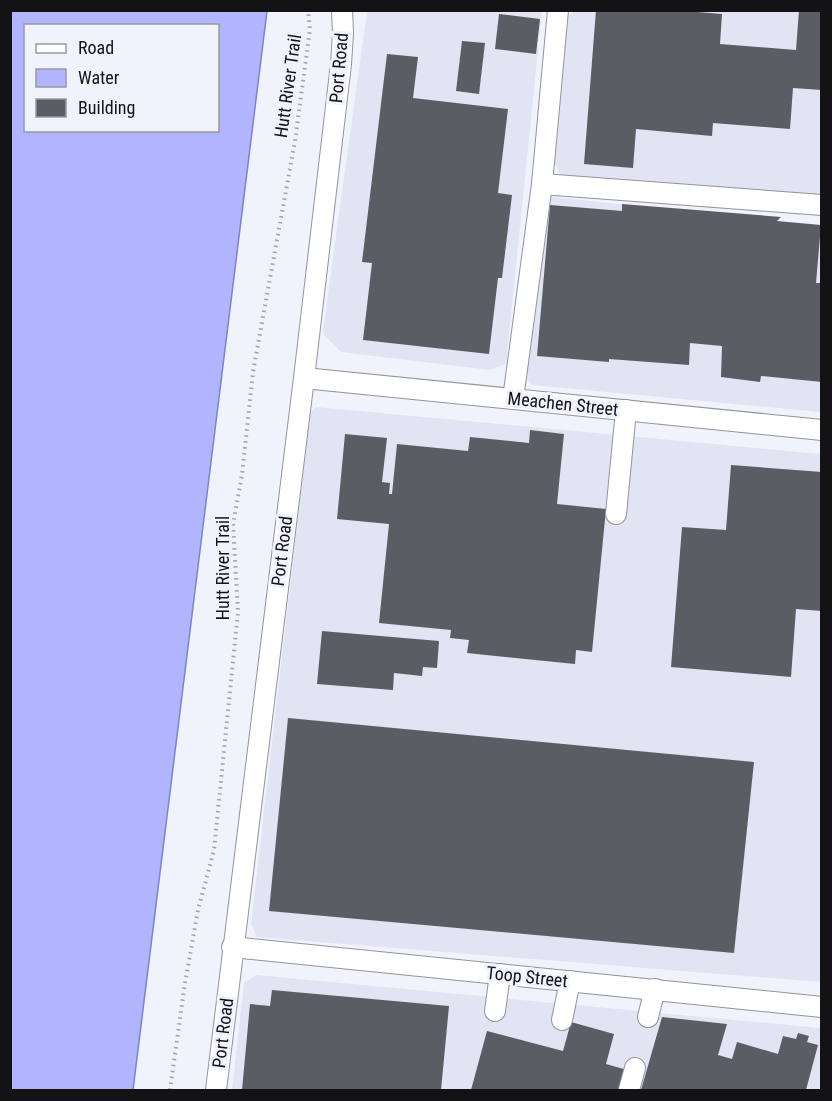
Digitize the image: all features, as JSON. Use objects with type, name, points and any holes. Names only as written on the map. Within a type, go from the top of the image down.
[{"type":"street","name":"Port Road","points":[[216,1090],[341,64],[342,10]]},
{"type":"street","points":[[513,399],[542,184],[558,10]]},
{"type":"street","points":[[542,184],[669,184],[754,191],[822,205]]},
{"type":"street","name":"Meachen Street","points":[[304,378],[822,430]]},
{"type":"street","points":[[616,514],[626,410]]},
{"type":"street","name":"Toop Street","points":[[232,947],[822,1007]]},
{"type":"street","points":[[495,1011],[500,974]]},
{"type":"street","points":[[562,1020],[570,981]]},
{"type":"street","points":[[648,1017],[655,989]]},
{"type":"street","points":[[629,1090],[635,1068]]},
{"type":"path","name":"Hutt River Trail","points":[[170,1090],[184,983],[198,910],[214,850],[238,612],[233,524],[242,475],[253,372],[295,141],[310,29],[308,10]]},
{"type":"shaded area","points":[[367,11],[542,11],[506,364],[490,370],[341,352],[324,335]]},
{"type":"shaded area","points":[[574,11],[821,11],[821,200],[562,178],[552,158],[566,17]]},
{"type":"shaded area","points":[[549,198],[821,226],[821,412],[532,385],[524,374]]},
{"type":"shaded area","points":[[316,407],[821,454],[821,982],[257,937],[251,924],[309,421],[311,412]]},
{"type":"shaded area","points":[[256,975],[821,1028],[822,1082],[819,1090],[232,1090],[244,983]]},
{"type":"water","points":[[10,11],[267,11],[133,1090],[11,1090]]},
{"type":"building","points":[[596,10],[673,10],[722,14],[720,44],[796,50],[799,10],[822,10],[822,90],[793,88],[790,129],[713,123],[712,136],[636,129],[633,168],[584,164]]},
{"type":"building","points":[[499,14],[540,19],[536,54],[495,49]]},
{"type":"building","points":[[462,41],[485,43],[479,94],[456,91]]},
{"type":"building","points":[[387,54],[418,57],[413,98],[508,109],[498,193],[512,195],[502,278],[498,278],[489,354],[363,340],[372,263],[362,262]]},
{"type":"building","points":[[622,204],[781,217],[777,221],[821,225],[816,283],[822,283],[822,382],[761,376],[760,382],[721,377],[722,346],[690,343],[689,365],[537,356],[550,205],[622,211]]},
{"type":"building","points":[[530,430],[564,434],[557,504],[606,509],[592,652],[576,650],[575,664],[467,653],[469,640],[450,638],[451,630],[379,623],[389,524],[337,519],[345,434],[387,438],[382,482],[390,483],[389,494],[392,494],[397,444],[468,451],[470,437],[529,443]]},
{"type":"building","points":[[731,465],[822,472],[822,611],[796,609],[791,677],[671,667],[682,527],[726,530]]},
{"type":"building","points":[[322,631],[439,641],[437,668],[423,667],[422,676],[394,673],[393,690],[317,684]]},
{"type":"building","points":[[288,718],[754,762],[734,953],[269,911]]},
{"type":"building","points":[[272,990],[449,1006],[441,1090],[242,1090],[250,1004],[270,1006]]},
{"type":"building","points":[[662,1017],[727,1024],[718,1055],[732,1059],[737,1042],[778,1054],[783,1036],[796,1039],[798,1033],[809,1036],[807,1042],[818,1045],[806,1090],[641,1090]]},
{"type":"building","points":[[571,1022],[614,1034],[606,1064],[627,1070],[621,1090],[471,1090],[487,1031],[563,1051]]}]
